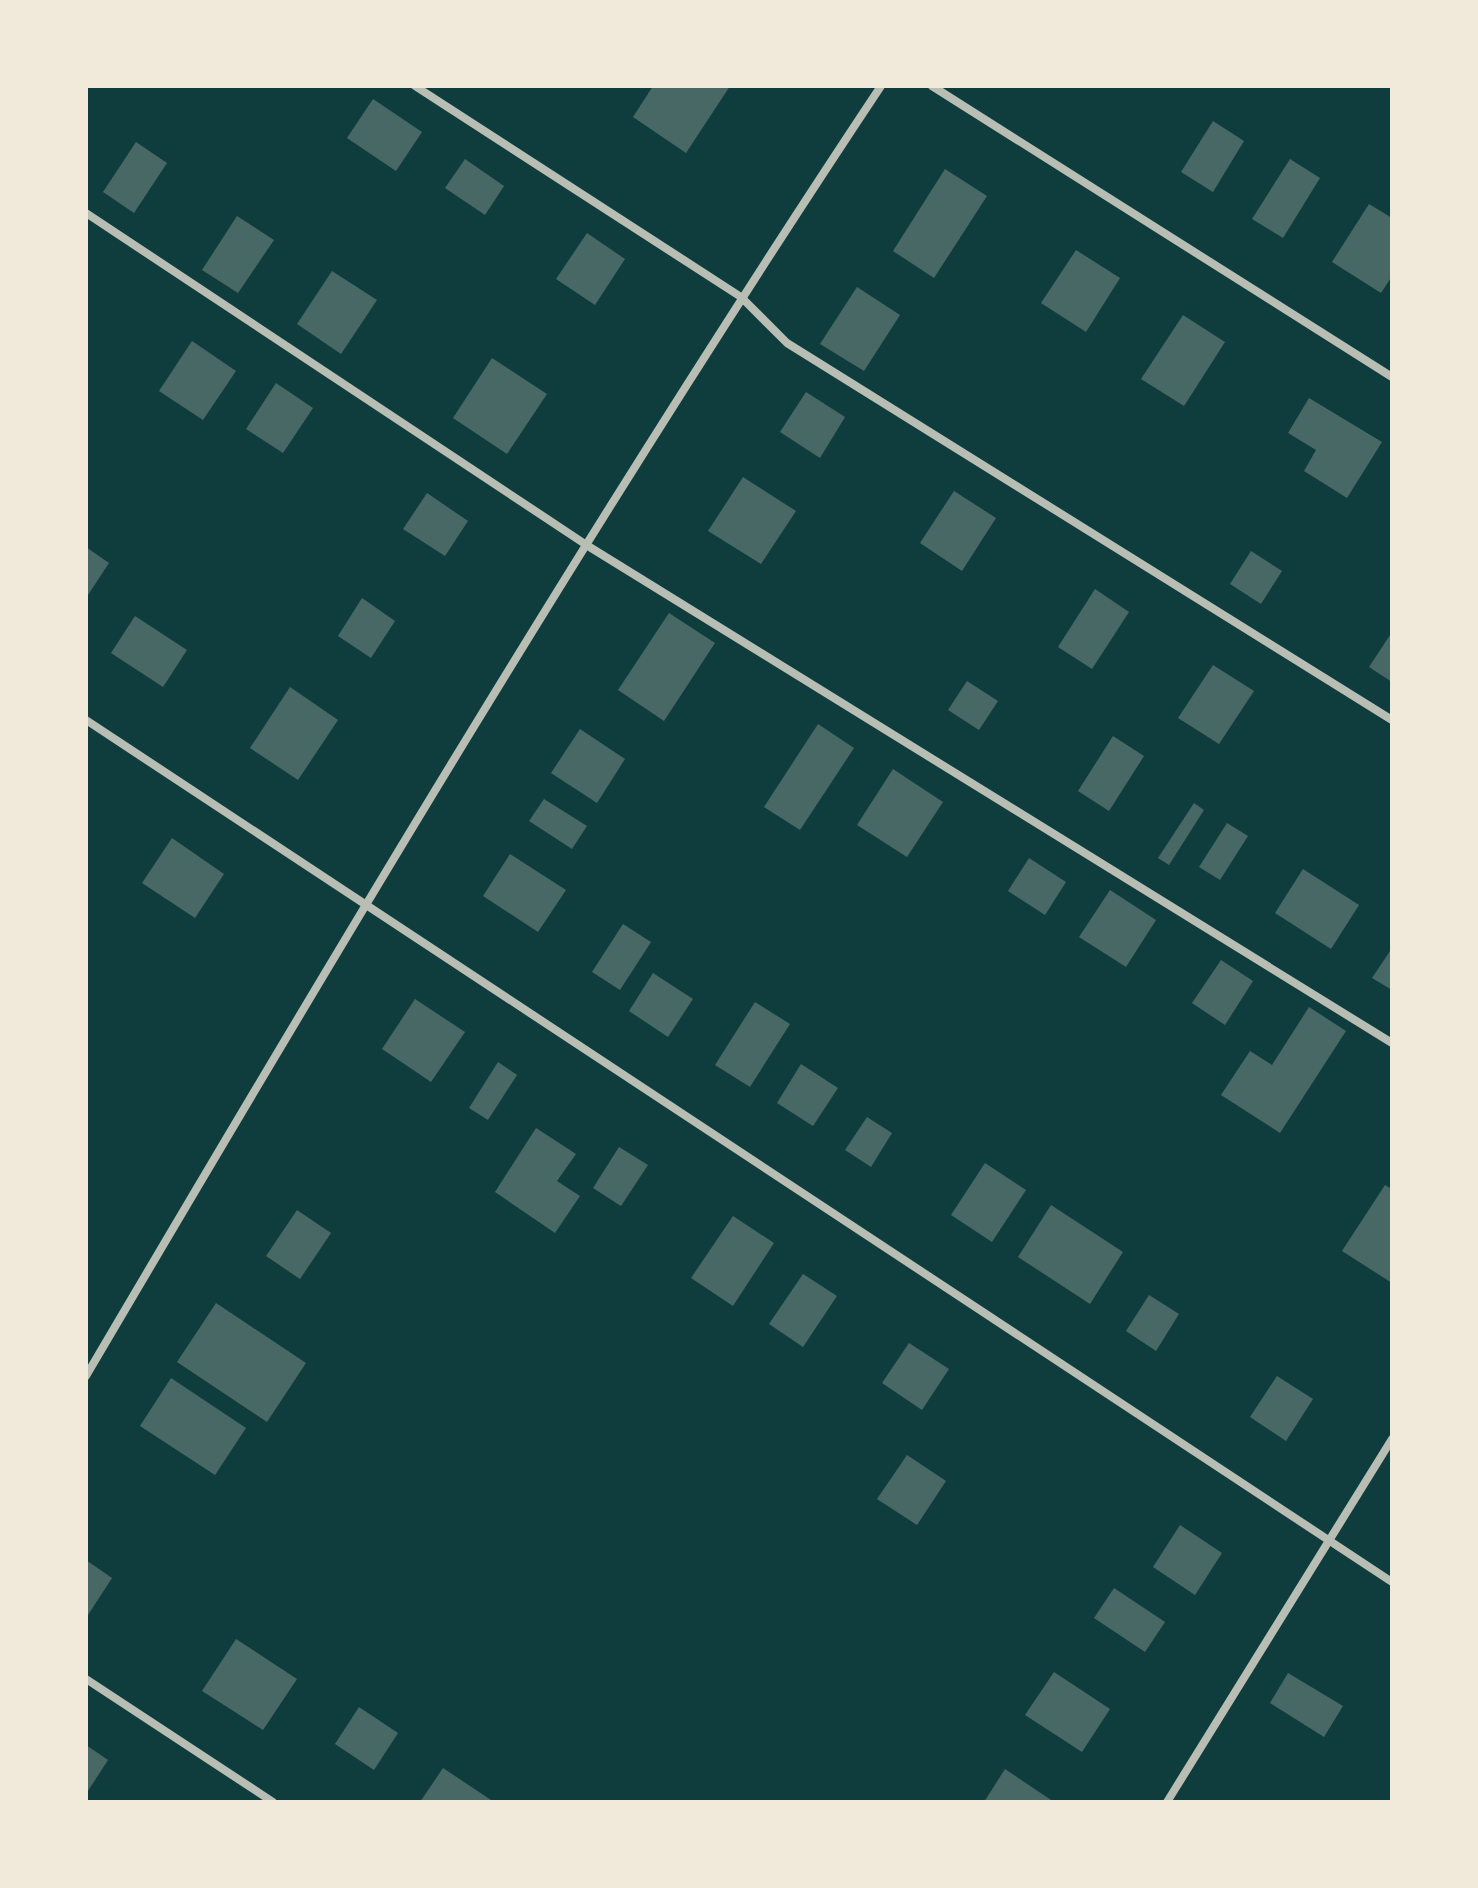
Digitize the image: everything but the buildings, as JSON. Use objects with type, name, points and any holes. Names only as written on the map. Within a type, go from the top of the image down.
[{"type":"street","points":[[415,86],[741,297],[787,343],[1392,720]]},
{"type":"street","points":[[86,1376],[364,905],[741,297],[881,86]]},
{"type":"street","points":[[932,86],[1392,377]]},
{"type":"street","points":[[86,213],[588,546],[1392,1043]]},
{"type":"street","points":[[86,720],[1392,1582]]},
{"type":"street","points":[[1167,1802],[1327,1539],[1392,1439]]},
{"type":"street","points":[[86,1679],[273,1802]]}]
